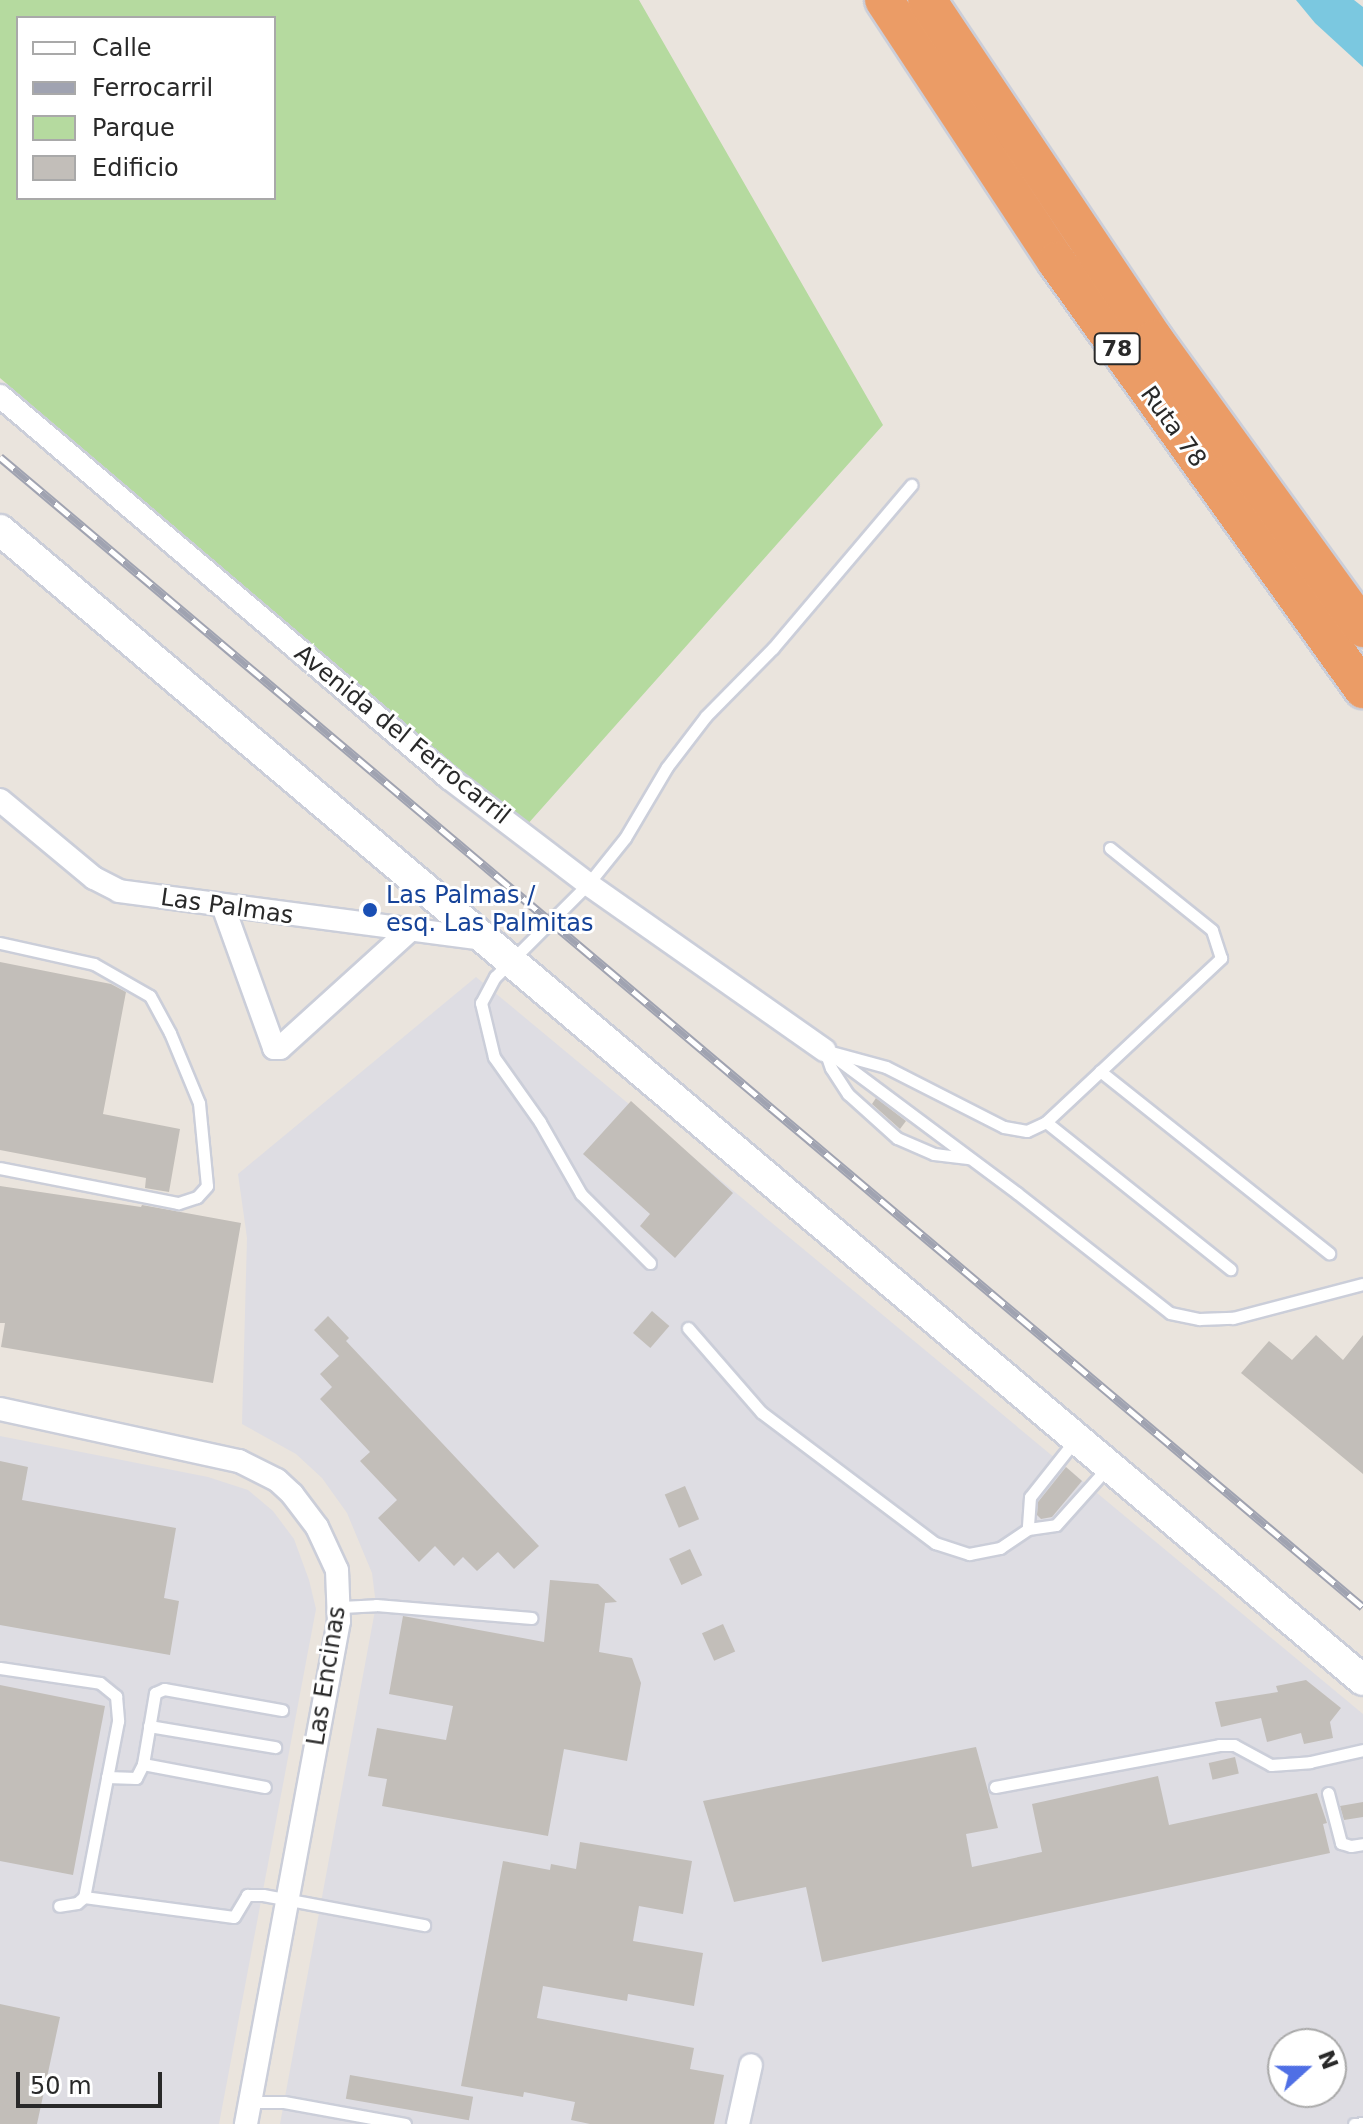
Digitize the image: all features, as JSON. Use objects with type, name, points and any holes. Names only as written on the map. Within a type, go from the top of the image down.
[{"type":"highway","name":"Ruta 78","points":[[884,0],[1064,274],[1363,689]]},
{"type":"highway","name":"Ruta 78","points":[[927,0],[1145,327],[1363,628]]},
{"type":"main road","points":[[0,530],[1363,1680]]},
{"type":"street","name":"Avenida del Ferrocarril","points":[[0,396],[449,778],[588,884],[824,1050]]},
{"type":"street","name":"Las Palmas","points":[[0,800],[105,885],[132,894],[485,939]]},
{"type":"street","points":[[223,906],[274,1048],[280,1048],[409,931]]},
{"type":"street","name":"Las Encinas","points":[[0,1409],[224,1457],[277,1480],[306,1511],[329,1548],[337,1570],[341,1607],[246,2124]]},
{"type":"street","points":[[738,2124],[751,2065]]},
{"type":"lane","points":[[650,1263],[581,1194],[540,1122],[494,1057],[481,1003],[495,977],[588,884],[625,838],[685,742],[729,690],[773,648],[911,485]]},
{"type":"lane","points":[[824,1050],[886,1067],[1004,1127],[1027,1131],[1046,1122],[1221,958],[1212,930],[1110,848]]},
{"type":"lane","points":[[0,943],[94,964],[150,996],[170,1033],[199,1103],[207,1186],[197,1197],[178,1203],[0,1168]]},
{"type":"lane","points":[[824,1050],[1159,1306],[1183,1318],[1233,1318],[1363,1284]]},
{"type":"lane","points":[[824,1050],[831,1068],[848,1094],[880,1125],[906,1143],[934,1154],[969,1158]]},
{"type":"lane","points":[[1100,1071],[1329,1253]]},
{"type":"lane","points":[[1046,1122],[1230,1269]]},
{"type":"lane","points":[[688,1328],[761,1412],[935,1543],[969,1554],[1000,1548],[1028,1529],[1056,1525],[1109,1465]]},
{"type":"lane","points":[[1028,1529],[1030,1497],[1077,1438]]},
{"type":"lane","points":[[341,1607],[376,1605],[531,1618]]},
{"type":"lane","points":[[0,1668],[100,1683],[116,1696],[118,1721],[84,1897],[77,1903],[59,1906]]},
{"type":"lane","points":[[107,1777],[136,1778],[143,1764],[155,1693],[164,1689],[282,1710]]},
{"type":"lane","points":[[149,1726],[275,1747]]},
{"type":"lane","points":[[995,1787],[1219,1745],[1234,1745],[1271,1765],[1310,1762],[1363,1750]]},
{"type":"lane","points":[[143,1764],[265,1787]]},
{"type":"lane","points":[[1328,1793],[1341,1843],[1351,1846],[1363,1844]]},
{"type":"lane","points":[[84,1897],[234,1917],[247,1895],[287,1898],[424,1925]]},
{"type":"lane","points":[[251,2102],[284,2102],[405,2124]]},
{"type":"lane","points":[[1354,2124],[1363,2123]]},
{"type":"shaded area","points":[[476,977],[1363,1714],[1363,2124],[280,2124],[376,1605],[372,1573],[347,1513],[322,1478],[296,1454],[242,1424],[247,1238],[238,1174]]},
{"type":"shaded area","points":[[0,1436],[208,1477],[248,1490],[273,1511],[294,1539],[309,1580],[316,1609],[219,2124],[0,2124]]},
{"type":"green space","points":[[0,0],[639,0],[883,425],[526,826],[0,378]]},
{"type":"water","points":[[1296,0],[1354,0],[1363,7],[1363,67],[1315,23]]},
{"type":"building","points":[[0,962],[111,984],[126,992],[103,1114],[180,1129],[169,1192],[145,1188],[146,1178],[0,1150]]},
{"type":"building","points":[[876,1098],[906,1121],[900,1129],[872,1104]]},
{"type":"building","points":[[631,1101],[733,1193],[675,1258],[640,1226],[650,1214],[583,1154]]},
{"type":"building","points":[[0,1186],[142,1205],[241,1223],[213,1383],[1,1347],[5,1323],[0,1323]]},
{"type":"building","points":[[652,1311],[669,1326],[650,1348],[633,1333]]},
{"type":"building","points":[[328,1316],[349,1338],[346,1341],[539,1546],[514,1569],[498,1552],[477,1571],[463,1557],[454,1566],[435,1546],[419,1562],[378,1518],[397,1500],[360,1461],[370,1452],[320,1399],[332,1387],[320,1374],[339,1356],[314,1330]]},
{"type":"building","points":[[1316,1335],[1343,1360],[1363,1335],[1363,1474],[1241,1373],[1269,1341],[1292,1360]]},
{"type":"building","points":[[0,1461],[28,1467],[22,1500],[176,1528],[164,1598],[179,1601],[170,1655],[0,1625]]},
{"type":"building","points":[[1066,1467],[1082,1481],[1052,1517],[1041,1519],[1037,1515],[1038,1502]]},
{"type":"building","points":[[685,1486],[699,1519],[679,1528],[665,1495]]},
{"type":"building","points":[[690,1549],[702,1575],[681,1585],[669,1559]]},
{"type":"building","points":[[550,1580],[598,1584],[617,1602],[605,1603],[599,1652],[632,1658],[641,1683],[627,1761],[564,1749],[548,1836],[382,1806],[387,1779],[368,1776],[377,1728],[446,1740],[453,1706],[389,1694],[403,1616],[544,1642]]},
{"type":"building","points":[[723,1624],[735,1651],[714,1661],[702,1633]]},
{"type":"building","points":[[1306,1680],[1341,1708],[1330,1722],[1333,1738],[1304,1744],[1301,1733],[1267,1742],[1261,1718],[1221,1727],[1215,1702],[1278,1692],[1276,1686]]},
{"type":"building","points":[[0,1685],[105,1706],[73,1875],[0,1861]]},
{"type":"building","points":[[976,1747],[998,1828],[966,1834],[972,1867],[1042,1852],[1032,1804],[1158,1776],[1169,1825],[1317,1793],[1327,1823],[1323,1824],[1330,1853],[822,1962],[806,1887],[734,1902],[703,1801]]},
{"type":"building","points":[[1235,1757],[1239,1774],[1213,1780],[1209,1763]]},
{"type":"building","points":[[1363,1802],[1363,1817],[1344,1820],[1340,1806]]},
{"type":"building","points":[[580,1842],[692,1861],[683,1914],[639,1906],[633,1941],[703,1953],[694,2006],[628,1994],[627,2001],[543,1986],[537,2018],[694,2048],[690,2069],[724,2075],[714,2124],[590,2124],[571,2120],[575,2102],[524,2092],[523,2097],[461,2086],[503,1861],[550,1870],[551,1864],[576,1869]]},
{"type":"building","points":[[0,2004],[60,2017],[37,2124],[0,2124]]},
{"type":"building","points":[[350,2075],[473,2097],[469,2120],[346,2099]]},
{"type":"railway","points":[[0,457],[1363,1607]]},
{"type":"place","name":"Las Palmas / esq. Las Palmitas","points":[[370,910]]}]
